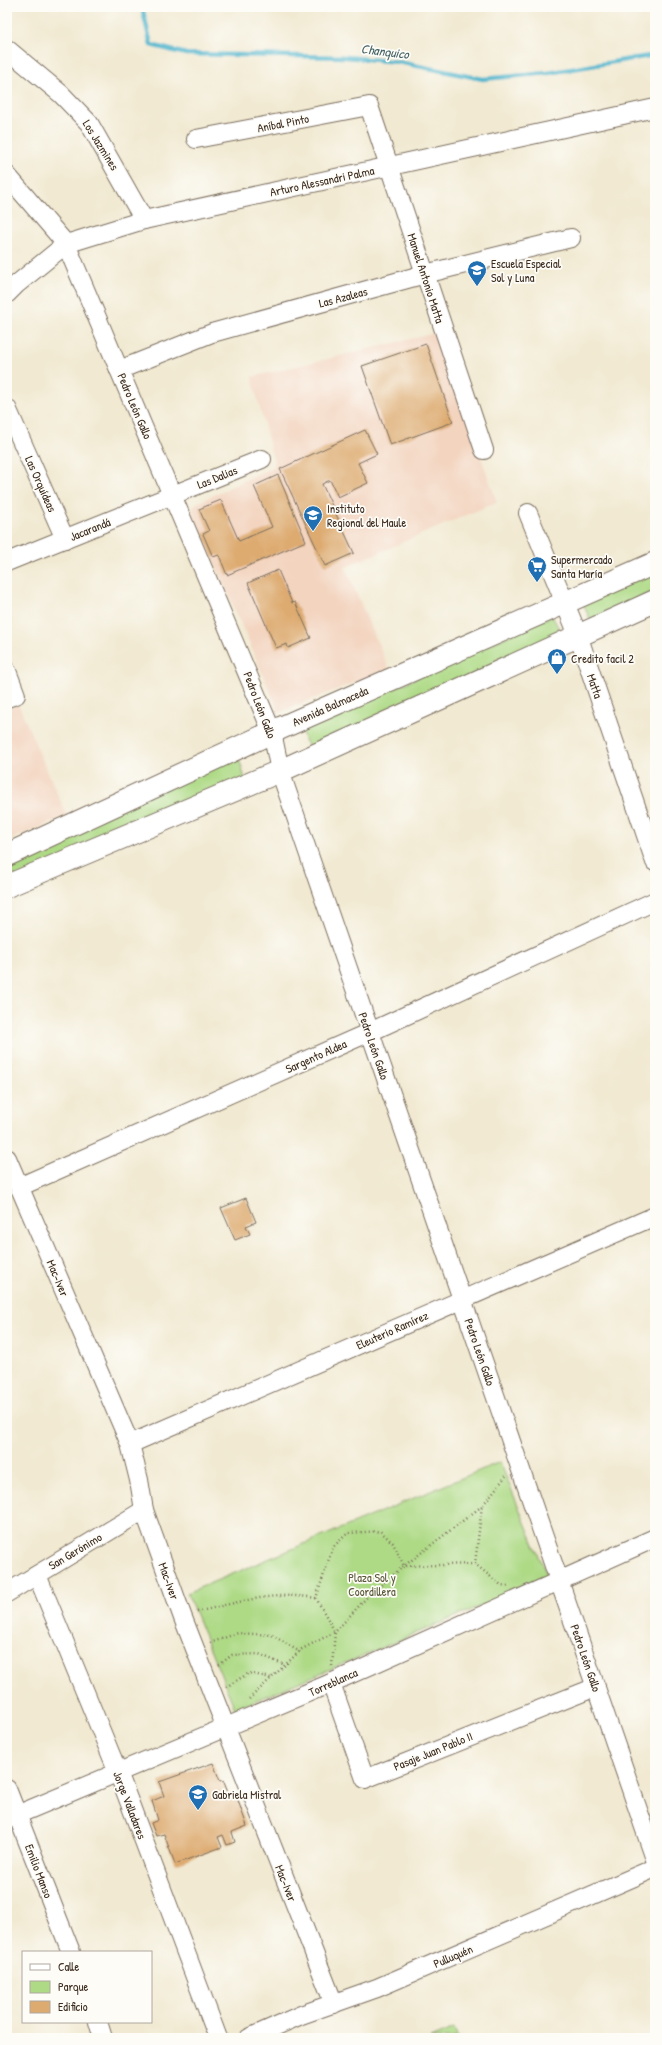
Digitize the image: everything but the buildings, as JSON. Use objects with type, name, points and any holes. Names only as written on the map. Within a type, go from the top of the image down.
[{"type":"main road","name":"Avenida Balmaceda","points":[[7,855],[272,732],[655,563]]},
{"type":"main road","points":[[7,886],[280,772],[655,601]]},
{"type":"street","name":"Los Jazmines","points":[[7,49],[62,94],[89,123],[144,220]]},
{"type":"street","name":"Aníbal Pinto","points":[[196,139],[369,106]]},
{"type":"street","name":"Manuel Antonio Matta","points":[[369,106],[484,450]]},
{"type":"street","name":"Arturo Alessandri Palma","points":[[7,294],[66,244],[144,220],[655,108]]},
{"type":"street","name":"Pedro León Gallo","points":[[7,175],[66,244],[272,732],[280,772],[655,1859]]},
{"type":"street","name":"Las Azaleas","points":[[119,370],[212,333],[425,274],[571,238]]},
{"type":"street","name":"Las Orquídeas","points":[[7,408],[65,539]]},
{"type":"street","name":"Las Dalias","points":[[172,495],[262,460]]},
{"type":"street","name":"Jacarandá","points":[[7,562],[172,495]]},
{"type":"street","name":"Matta","points":[[528,513],[578,635],[655,862]]},
{"type":"street","points":[[7,671],[11,696]]},
{"type":"street","name":"Sargento Aldea","points":[[19,1187],[370,1032],[655,901]]},
{"type":"street","name":"Mac-Iver","points":[[7,1158],[130,1444],[139,1480],[144,1510],[183,1618],[334,2004]]},
{"type":"street","name":"Eleuterio Ramírez","points":[[130,1444],[655,1216]]},
{"type":"street","name":"San Gerónimo","points":[[7,1593],[144,1510]]},
{"type":"street","name":"Torreblanca","points":[[12,1816],[331,1683],[655,1538]]},
{"type":"street","name":"Jorge Valladares","points":[[37,1575],[118,1772],[218,2038]]},
{"type":"street","name":"Pasaje Juan Pablo II","points":[[331,1683],[365,1778],[596,1687]]},
{"type":"street","name":"Emilio Manso","points":[[7,1789],[12,1816],[71,1951]]},
{"type":"street","name":"Pulluquén","points":[[249,2038],[301,2014],[334,2004],[377,1988],[655,1868]]},
{"type":"street","points":[[98,2023],[103,2038]]},
{"type":"path","points":[[246,1701],[300,1652],[335,1632],[369,1595],[482,1506],[511,1469],[515,1452]]},
{"type":"path","points":[[475,1564],[482,1506]]},
{"type":"path","points":[[331,1683],[335,1632],[316,1598],[333,1547],[348,1533],[380,1531],[393,1543],[404,1566]]},
{"type":"path","points":[[404,1566],[475,1564],[501,1585]]},
{"type":"path","points":[[183,1618],[193,1613],[260,1597],[297,1595],[316,1598]]},
{"type":"path","points":[[209,1643],[238,1633],[272,1635],[300,1652]]},
{"type":"path","points":[[216,1666],[232,1655],[259,1654],[285,1665]]},
{"type":"path","points":[[223,1691],[228,1685],[249,1673],[272,1678]]},
{"type":"shaded area","name":"Instituto Regional del Maule","points":[[436,333],[497,502],[345,567],[389,669],[279,712],[192,511],[195,504],[275,466],[252,377]]},
{"type":"shaded area","points":[[18,704],[67,816],[7,841],[7,709]]},
{"type":"green space","points":[[655,570],[655,591],[590,619],[582,602]]},
{"type":"green space","points":[[552,616],[562,634],[310,750],[301,731]]},
{"type":"green space","points":[[238,755],[245,779],[7,882],[7,861]]},
{"type":"green space","name":"Plaza Sol y Coordillera","points":[[500,1462],[548,1578],[235,1709],[187,1593]]},
{"type":"green space","points":[[454,2028],[458,2038],[430,2038]]},
{"type":"waterway","name":"Chanquico","points":[[142,7],[151,45],[186,54],[346,57],[398,62],[483,79],[548,73],[655,55]]},
{"type":"place","name":"Escuela Especial Sol y Luna","points":[[477,287]]},
{"type":"place","name":"Instituto Regional del Maule","points":[[313,532]]},
{"type":"place","name":"Supermercado Santa María","points":[[537,583]]},
{"type":"place","name":"Credito facil 2","points":[[557,675]]},
{"type":"place","name":"Gabriela Mistral","points":[[198,1811]]}]
